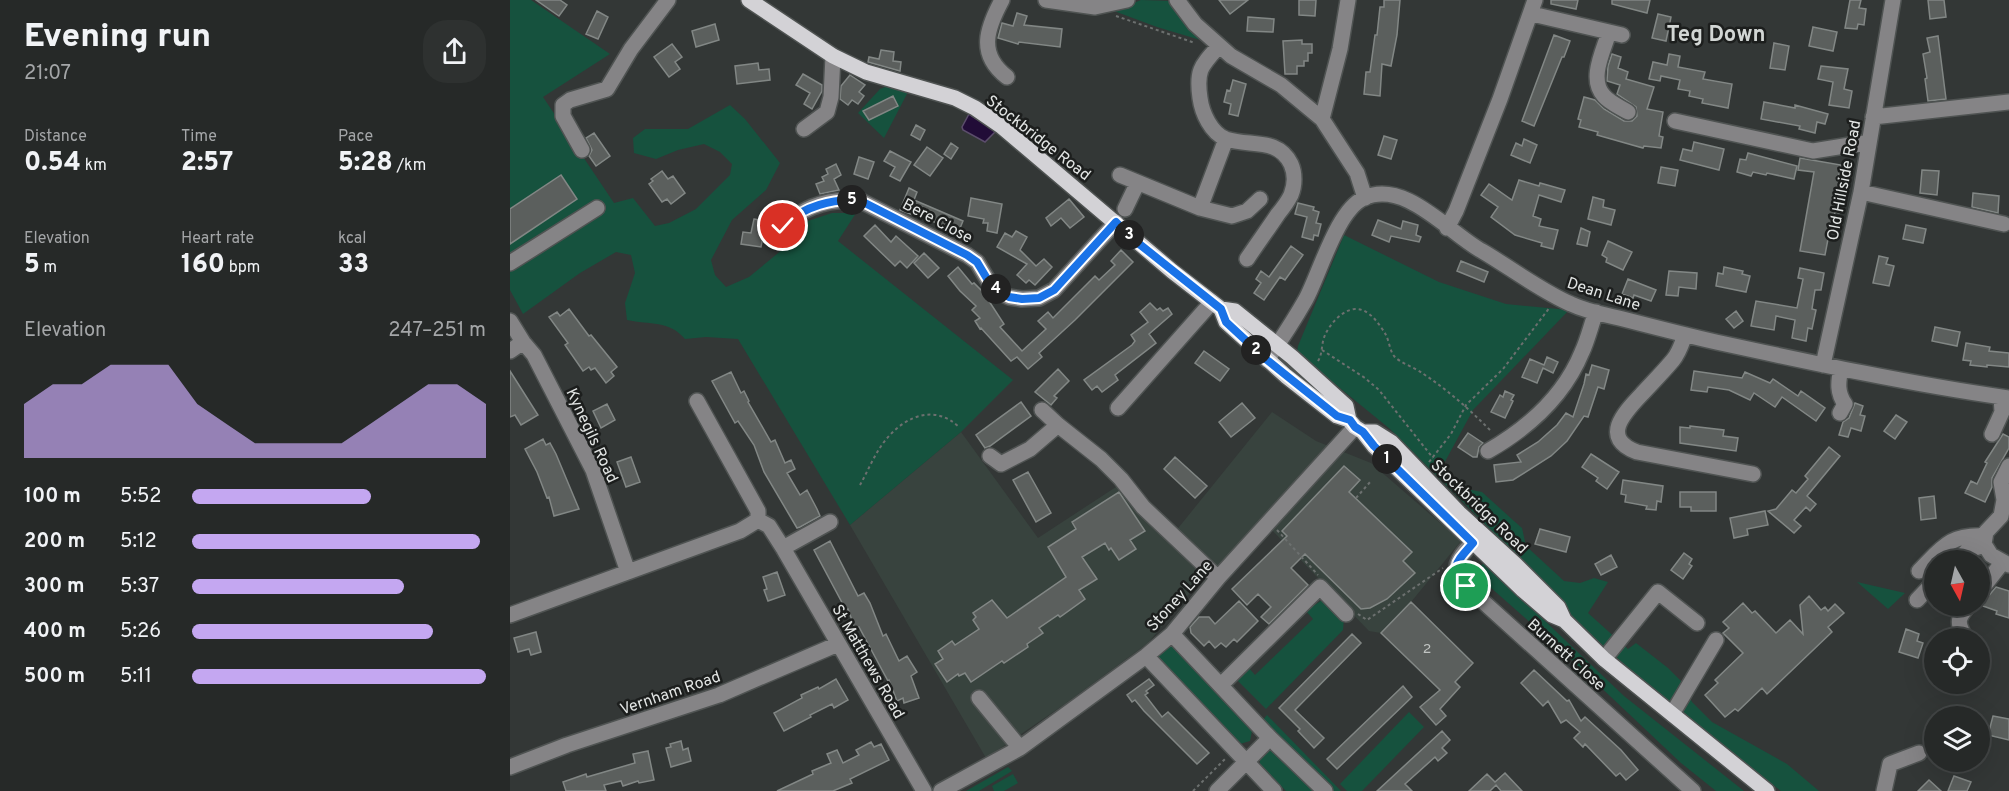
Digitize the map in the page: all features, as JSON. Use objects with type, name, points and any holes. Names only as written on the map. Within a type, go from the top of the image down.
[{"type":"main road","name":"Stockbridge Road","points":[[749,0],[833,56],[866,72],[955,98],[975,108],[1001,126],[1120,215],[1133,239],[1216,305],[1235,311],[1278,345],[1346,406],[1356,426]]},
{"type":"main road","name":"Stockbridge Road","points":[[1216,305],[1226,322],[1267,360],[1337,416],[1383,436],[1417,480],[1552,615],[1564,620],[1604,659],[1767,791]]},
{"type":"street","points":[[582,150],[563,116],[563,105],[570,100],[607,89],[632,49],[668,0]]},
{"type":"street","points":[[1002,0],[986,37],[994,63],[1006,77]]},
{"type":"street","points":[[1046,0],[1095,7],[1127,0]]},
{"type":"street","points":[[1177,0],[1195,24],[1231,56],[1281,85],[1322,119],[1357,173],[1365,198],[1349,209],[1340,223],[1307,297],[1267,360]]},
{"type":"street","points":[[1322,119],[1340,49],[1348,0]]},
{"type":"street","name":"Old Hillside Road","points":[[1823,365],[1861,192],[1893,0]]},
{"type":"street","points":[[1447,228],[1456,211],[1534,7],[1616,33],[1598,70],[1598,87],[1603,95],[1628,112]]},
{"type":"street","points":[[1219,46],[1201,66],[1198,84],[1201,103],[1215,132],[1226,139],[1278,149],[1286,153],[1293,168],[1294,183],[1291,196],[1247,259]]},
{"type":"street","points":[[804,129],[827,112],[831,97],[833,56]]},
{"type":"street","points":[[1873,117],[2009,102]]},
{"type":"street","points":[[1675,121],[1813,151],[1869,142]]},
{"type":"street","points":[[1200,208],[1226,139]]},
{"type":"street","points":[[1120,176],[1200,208],[1232,216],[1247,211],[1260,199]]},
{"type":"street","name":"Bere Close","points":[[776,239],[783,226],[804,210],[849,200],[861,201],[967,255],[977,262],[989,282],[999,292],[1009,297],[1022,299],[1039,298],[1054,290],[1120,215],[1137,184]]},
{"type":"street","points":[[1861,192],[2004,224]]},
{"type":"street","name":"Dean Lane","points":[[1365,198],[1384,194],[1400,197],[1423,208],[1470,245],[1573,305],[1685,335],[1841,369],[2005,398]]},
{"type":"street","points":[[510,263],[597,208]]},
{"type":"street","points":[[1118,408],[1216,305]]},
{"type":"street","points":[[1488,451],[1533,420],[1570,377],[1582,352],[1596,312]]},
{"type":"street","name":"Kynegils Road","points":[[510,321],[516,347],[534,355],[593,470],[628,572]]},
{"type":"street","points":[[1685,335],[1676,358],[1626,411],[1618,424],[1619,438],[1626,448],[1637,452],[1753,474]]},
{"type":"street","points":[[1840,413],[1845,404],[1838,384],[1841,369]]},
{"type":"street","points":[[1992,434],[2002,412],[2005,398]]},
{"type":"street","name":"St Matthews Road","points":[[697,401],[758,511],[758,520],[769,526],[783,548],[924,791]]},
{"type":"street","points":[[1042,410],[1121,479],[1182,553],[1218,578]]},
{"type":"street","points":[[990,456],[1001,465],[1030,449],[1058,425]]},
{"type":"street","name":"Stoney Lane","points":[[941,791],[1020,748],[1146,656],[1172,634],[1218,578],[1356,426]]},
{"type":"street","points":[[1990,581],[2006,564],[1991,555],[1985,541],[1986,532],[2001,516],[2004,500],[2001,482],[2009,466]]},
{"type":"street","points":[[510,615],[740,531],[758,520]]},
{"type":"street","points":[[783,548],[830,522]]},
{"type":"street","points":[[1919,571],[1947,544],[1961,536],[1985,541]]},
{"type":"street","name":"Burnett Close","points":[[1477,538],[1456,565],[1457,578],[1686,789]]},
{"type":"street","points":[[1968,550],[1985,541]]},
{"type":"street","points":[[1221,685],[1320,587],[1348,612]]},
{"type":"street","points":[[1604,659],[1658,592],[1697,623]]},
{"type":"street","points":[[1917,600],[1924,593]]},
{"type":"street","points":[[1172,634],[1270,738],[1325,791]]},
{"type":"street","points":[[1672,714],[1716,640]]},
{"type":"street","name":"Vernham Road","points":[[510,767],[567,745],[719,695],[838,644]]},
{"type":"street","points":[[1146,656],[1274,791]]},
{"type":"street","points":[[979,698],[1020,748]]},
{"type":"street","points":[[1217,791],[1270,738]]},
{"type":"street","points":[[1884,791],[1890,764],[1919,753]]},
{"type":"path","points":[[1095,7],[1128,21],[1197,44]]},
{"type":"path","points":[[1417,480],[1452,434],[1466,405],[1503,369],[1557,297]]},
{"type":"path","points":[[1314,368],[1322,350],[1324,336],[1335,320],[1354,309],[1362,310],[1375,319],[1386,334],[1394,356],[1466,405],[1503,442]]},
{"type":"path","points":[[1322,350],[1379,390],[1433,458]]},
{"type":"path","points":[[860,485],[888,436],[909,421],[924,415],[935,414],[947,417],[959,427]]},
{"type":"path","points":[[1353,490],[1357,496],[1371,481]]},
{"type":"path","points":[[1269,521],[1325,583]]},
{"type":"path","points":[[1348,612],[1367,620],[1444,568]]},
{"type":"path","points":[[1193,791],[1234,750]]},
{"type":"shaded area","points":[[969,114],[996,131],[985,142],[963,130],[962,127]]},
{"type":"shaded area","points":[[1272,412],[1316,441],[1371,463],[1461,541],[1411,602],[1381,633],[1369,631],[1268,526],[1220,573],[1175,532]]},
{"type":"shaded area","points":[[961,432],[1038,538],[1119,485],[1204,576],[1148,643],[986,758],[850,525]]},
{"type":"green space","points":[[510,0],[531,0],[610,54],[543,97],[614,203],[633,198],[655,226],[669,223],[696,209],[730,175],[732,164],[720,152],[704,144],[678,150],[656,159],[634,153],[633,138],[645,129],[688,129],[730,105],[745,119],[780,163],[766,190],[732,220],[711,260],[715,275],[726,287],[749,277],[783,249],[808,221],[832,213],[856,213],[838,241],[1013,380],[961,432],[850,525],[738,339],[706,337],[685,339],[666,326],[627,320],[625,303],[635,273],[631,255],[616,252],[580,273],[523,314],[510,290]]},
{"type":"green space","points":[[1141,0],[1173,1],[1207,42],[1114,11]]},
{"type":"green space","points":[[888,86],[908,92],[884,138],[858,113],[880,89]]},
{"type":"green space","points":[[1344,235],[1439,282],[1506,304],[1569,310],[1473,410],[1441,469],[1462,488],[1482,492],[1522,528],[1526,546],[1564,581],[1580,583],[1594,578],[1608,582],[1588,613],[1628,649],[1636,643],[1668,668],[1682,682],[1692,702],[1712,722],[1787,764],[1819,791],[1781,791],[1680,713],[1567,614],[1492,531],[1390,429],[1297,353]]},
{"type":"green space","points":[[1484,563],[1624,696],[1744,791],[1716,791],[1681,763],[1557,646],[1473,572]]},
{"type":"green space","points":[[1857,582],[1905,593],[1888,609]]},
{"type":"green space","points":[[1325,600],[1344,618],[1343,630],[1266,709],[1237,680],[1248,667],[1255,675],[1313,619],[1306,611]]},
{"type":"green space","points":[[1170,644],[1245,718],[1252,731],[1250,741],[1240,744],[1235,740],[1156,656]]},
{"type":"green space","points":[[1409,712],[1424,727],[1362,791],[1347,791],[1340,784]]},
{"type":"green space","points":[[1267,715],[1341,791],[1330,791],[1262,721]]},
{"type":"green space","points":[[1271,749],[1317,791],[1286,791],[1260,764],[1260,758],[1265,750]]},
{"type":"green space","points":[[1008,767],[1012,771],[979,791],[966,791]]},
{"type":"green space","points":[[1013,774],[1018,783],[1004,791],[994,791],[992,786]]},
{"type":"building","points":[[536,0],[560,0],[567,5],[559,16]]},
{"type":"building","points":[[1219,0],[1248,0],[1230,14]]},
{"type":"building","points":[[1299,0],[1316,0],[1315,16],[1299,15]]},
{"type":"building","points":[[1384,0],[1400,0],[1391,66],[1382,64],[1380,96],[1364,94],[1366,72],[1370,72],[1380,7],[1384,7]]},
{"type":"building","points":[[1551,0],[1578,0],[1576,9],[1551,4]]},
{"type":"building","points":[[1612,0],[1650,0],[1647,13],[1612,4]]},
{"type":"building","points":[[1850,0],[1861,0],[1859,8],[1866,9],[1864,25],[1858,24],[1857,29],[1845,28]]},
{"type":"building","points":[[1928,0],[1944,0],[1946,17],[1930,19]]},
{"type":"building","points":[[597,11],[608,17],[598,39],[586,34]]},
{"type":"building","points":[[1017,13],[1027,16],[1024,25],[1062,29],[1060,47],[1019,42],[1018,44],[998,38],[1002,23],[1013,26]]},
{"type":"building","points":[[1658,14],[1671,17],[1666,41],[1652,38]]},
{"type":"building","points":[[1248,17],[1274,19],[1273,32],[1247,31]]},
{"type":"building","points":[[715,24],[719,40],[696,47],[692,31]]},
{"type":"building","points":[[1813,27],[1837,32],[1833,51],[1809,46]]},
{"type":"building","points":[[1554,35],[1570,41],[1534,126],[1522,121]]},
{"type":"building","points":[[1938,36],[1946,99],[1928,101],[1923,54],[1930,52],[1927,38]]},
{"type":"building","points":[[1302,40],[1302,44],[1312,44],[1312,53],[1308,53],[1308,61],[1304,61],[1304,66],[1297,66],[1297,74],[1285,74],[1283,41]]},
{"type":"building","points":[[1774,43],[1789,46],[1785,70],[1770,68]]},
{"type":"building","points":[[672,44],[682,57],[675,62],[680,69],[669,77],[654,57]]},
{"type":"building","points":[[881,50],[894,52],[893,61],[901,62],[900,71],[868,62],[869,57],[879,59]]},
{"type":"building","points":[[1612,54],[1621,57],[1618,68],[1628,72],[1626,79],[1654,87],[1647,109],[1663,112],[1659,136],[1663,137],[1661,148],[1644,146],[1643,148],[1597,135],[1598,132],[1579,127],[1581,120],[1578,119],[1584,97],[1595,100],[1604,109],[1624,121],[1632,121],[1637,116],[1636,107],[1617,94],[1620,85],[1607,81]]},
{"type":"building","points":[[1669,54],[1680,56],[1678,67],[1705,72],[1703,79],[1732,84],[1728,108],[1702,103],[1703,99],[1689,96],[1690,91],[1678,89],[1680,80],[1661,76],[1660,81],[1649,79],[1653,62],[1667,65]]},
{"type":"building","points":[[758,63],[759,70],[769,69],[770,80],[737,84],[735,66]]},
{"type":"building","points":[[1821,66],[1848,69],[1844,89],[1852,91],[1849,108],[1829,105],[1833,82],[1818,79]]},
{"type":"building","points":[[803,74],[822,85],[822,91],[812,109],[804,104],[810,93],[796,85]]},
{"type":"building","points":[[850,75],[865,85],[859,92],[864,96],[858,104],[852,100],[848,105],[840,99],[841,86]]},
{"type":"building","points":[[1233,80],[1246,84],[1238,116],[1229,114],[1231,104],[1224,102]]},
{"type":"building","points":[[893,96],[898,106],[869,120],[863,111]]},
{"type":"building","points":[[1764,102],[1795,108],[1795,105],[1828,114],[1825,124],[1817,122],[1815,133],[1799,129],[1800,126],[1761,119]]},
{"type":"building","points":[[916,125],[925,130],[920,140],[911,135]]},
{"type":"building","points":[[594,133],[610,156],[596,166],[589,156],[592,150],[586,138]]},
{"type":"building","points":[[1384,136],[1397,140],[1391,159],[1378,155]]},
{"type":"building","points":[[1524,139],[1537,145],[1530,163],[1511,155],[1516,143],[1522,146]]},
{"type":"building","points":[[1694,142],[1724,149],[1719,170],[1680,160],[1683,149],[1692,151]]},
{"type":"building","points":[[951,143],[958,148],[951,159],[944,154]]},
{"type":"building","points":[[927,147],[943,158],[930,176],[914,165]]},
{"type":"building","points":[[890,151],[911,162],[900,181],[890,176],[895,167],[884,161]]},
{"type":"building","points":[[1748,153],[1797,166],[1794,179],[1767,173],[1766,175],[1753,172],[1751,176],[1737,172],[1740,159],[1746,160]]},
{"type":"building","points":[[859,157],[874,162],[868,179],[854,174]]},
{"type":"building","points":[[1800,158],[1841,165],[1838,179],[1841,180],[1840,184],[1843,184],[1839,213],[1835,212],[1832,218],[1825,255],[1800,251],[1814,172],[1798,170]]},
{"type":"building","points":[[836,164],[841,175],[834,179],[839,190],[820,194],[816,184],[824,181],[822,177],[828,174],[826,169]]},
{"type":"building","points":[[1661,167],[1678,170],[1675,186],[1658,183]]},
{"type":"building","points":[[1922,170],[1939,171],[1937,195],[1920,193]]},
{"type":"building","points":[[662,171],[668,179],[673,176],[685,193],[671,204],[667,199],[662,202],[649,184],[653,181],[651,179]]},
{"type":"building","points":[[561,175],[577,199],[510,244],[510,209]]},
{"type":"building","points":[[1519,180],[1565,190],[1561,202],[1539,195],[1533,216],[1541,219],[1539,226],[1558,230],[1553,249],[1541,246],[1542,243],[1515,235],[1491,217],[1498,207],[1481,195],[1489,184],[1512,200]]},
{"type":"building","points":[[909,188],[917,192],[914,200],[963,221],[958,233],[917,214],[916,216],[900,210]]},
{"type":"building","points":[[1973,193],[1999,196],[1998,213],[1972,207]]},
{"type":"building","points":[[1593,197],[1604,200],[1603,207],[1615,210],[1611,225],[1588,219]]},
{"type":"building","points":[[971,198],[1002,204],[997,233],[987,231],[988,223],[983,223],[984,219],[968,216]]},
{"type":"building","points":[[1069,199],[1084,217],[1070,228],[1061,218],[1051,226],[1046,218]]},
{"type":"building","points":[[1298,203],[1314,207],[1313,210],[1319,212],[1316,223],[1321,224],[1318,236],[1314,235],[1313,240],[1302,237],[1307,217],[1295,214]]},
{"type":"building","points":[[754,219],[766,221],[761,247],[741,244],[743,232],[751,233]]},
{"type":"building","points":[[1378,220],[1401,229],[1403,221],[1418,225],[1416,235],[1421,237],[1419,242],[1391,236],[1389,242],[1372,235]]},
{"type":"building","points":[[875,225],[891,242],[896,236],[918,256],[907,268],[900,261],[895,266],[864,236]]},
{"type":"building","points":[[1906,225],[1926,229],[1923,243],[1903,239]]},
{"type":"building","points":[[1581,228],[1590,232],[1587,246],[1577,244]]},
{"type":"building","points":[[1016,231],[1027,237],[1020,250],[1036,266],[1044,259],[1052,267],[1035,285],[1029,280],[1026,283],[1017,275],[1027,264],[997,247],[1005,233],[1012,237]]},
{"type":"building","points":[[1608,241],[1632,252],[1623,270],[1606,262],[1607,258],[1602,255]]},
{"type":"building","points":[[1291,246],[1303,255],[1285,280],[1280,277],[1264,300],[1254,293],[1261,283],[1256,279],[1261,271],[1269,277]]},
{"type":"building","points":[[1121,250],[1133,262],[1039,353],[1042,357],[1028,369],[1017,357],[1011,361],[980,329],[975,321],[980,318],[972,310],[976,306],[948,276],[958,267],[972,284],[974,283],[988,297],[1004,324],[1000,327],[1022,351],[1046,329],[1038,321],[1048,312],[1053,318],[1095,276],[1099,280],[1115,265],[1111,261]]},
{"type":"building","points":[[924,253],[939,268],[928,278],[914,263]]},
{"type":"building","points":[[1879,256],[1888,258],[1886,264],[1894,266],[1889,286],[1873,283]]},
{"type":"building","points":[[1461,261],[1488,272],[1484,282],[1457,271]]},
{"type":"building","points":[[1724,267],[1743,271],[1742,274],[1750,276],[1746,292],[1716,286],[1718,273],[1723,274]]},
{"type":"building","points":[[1800,268],[1824,273],[1821,290],[1815,290],[1812,309],[1816,310],[1812,329],[1808,328],[1806,341],[1792,338],[1795,320],[1776,316],[1774,330],[1751,326],[1756,301],[1797,308],[1803,279],[1798,278]]},
{"type":"building","points":[[1669,271],[1697,273],[1696,289],[1679,287],[1678,296],[1666,295]]},
{"type":"building","points":[[1628,279],[1656,290],[1651,301],[1634,295],[1633,298],[1622,294]]},
{"type":"building","points":[[1150,303],[1157,310],[1160,308],[1163,311],[1168,308],[1172,314],[1149,334],[1156,343],[1115,375],[1118,380],[1102,392],[1097,386],[1092,390],[1084,380],[1132,345],[1135,341],[1131,335],[1148,322],[1140,312]]},
{"type":"building","points":[[569,309],[589,336],[591,335],[617,367],[611,372],[614,376],[606,383],[595,368],[591,370],[589,367],[583,371],[565,345],[568,343],[549,317],[557,312],[560,316]]},
{"type":"building","points":[[1736,311],[1743,321],[1734,328],[1726,319]]},
{"type":"building","points":[[1935,327],[1960,332],[1957,346],[1932,341]]},
{"type":"building","points":[[1966,343],[1990,347],[1989,351],[2009,353],[2009,367],[1970,365],[1971,361],[1963,360]]},
{"type":"building","points":[[1204,351],[1229,369],[1220,381],[1195,363]]},
{"type":"building","points":[[1547,357],[1558,362],[1553,373],[1543,368],[1537,383],[1522,377],[1530,359],[1544,365]]},
{"type":"building","points":[[1592,365],[1609,370],[1604,389],[1598,387],[1588,417],[1584,416],[1567,441],[1551,456],[1513,480],[1496,482],[1494,465],[1521,462],[1517,455],[1538,442],[1557,425],[1566,413],[1573,417],[1586,374],[1589,375]]},
{"type":"building","points":[[1058,369],[1069,381],[1054,396],[1057,398],[1051,405],[1035,392]]},
{"type":"building","points":[[510,371],[538,415],[521,425],[515,415],[510,417]]},
{"type":"building","points":[[1694,371],[1742,378],[1745,372],[1770,383],[1773,379],[1798,396],[1801,391],[1825,408],[1816,421],[1782,397],[1775,407],[1754,393],[1750,400],[1729,390],[1708,387],[1707,392],[1691,390]]},
{"type":"building","points":[[731,372],[741,393],[744,391],[771,442],[775,440],[785,463],[791,460],[795,469],[787,473],[800,495],[807,490],[817,509],[820,516],[800,527],[797,528],[764,472],[754,445],[738,421],[735,423],[712,381]]},
{"type":"building","points":[[1505,391],[1514,395],[1505,418],[1491,412],[1500,395],[1503,397]]},
{"type":"building","points":[[1021,402],[1031,416],[985,448],[976,435]]},
{"type":"building","points":[[1242,403],[1255,418],[1231,437],[1219,422]]},
{"type":"building","points":[[1855,403],[1863,406],[1860,415],[1865,416],[1861,431],[1851,428],[1848,437],[1839,435],[1843,422],[1849,418]]},
{"type":"building","points":[[607,404],[615,420],[601,428],[593,411]]},
{"type":"building","points":[[1896,415],[1907,422],[1895,439],[1884,431]]},
{"type":"building","points":[[1690,426],[1724,430],[1723,436],[1738,438],[1736,451],[1680,443],[1680,427],[1690,428]]},
{"type":"building","points":[[1468,433],[1483,443],[1479,447],[1477,457],[1473,457],[1458,447]]},
{"type":"building","points":[[2003,434],[2009,437],[2009,448],[1992,478],[1992,487],[1985,502],[1965,493],[1971,481],[1977,484],[1987,463],[1985,462]]},
{"type":"building","points":[[543,439],[546,445],[550,443],[556,454],[579,509],[554,516],[549,497],[547,498],[525,449]]},
{"type":"building","points":[[1829,447],[1840,456],[1807,496],[1816,504],[1810,511],[1806,507],[1794,520],[1801,526],[1794,533],[1768,511],[1776,509],[1792,490],[1796,493],[1808,479],[1805,476]]},
{"type":"building","points":[[1591,454],[1619,472],[1607,489],[1596,481],[1598,478],[1582,467]]},
{"type":"building","points":[[631,457],[640,482],[626,487],[617,462]]},
{"type":"building","points":[[1175,457],[1207,486],[1195,498],[1164,469]]},
{"type":"building","points":[[1344,466],[1360,480],[1349,492],[1412,552],[1403,561],[1415,573],[1387,599],[1370,608],[1361,609],[1305,554],[1291,568],[1308,585],[1269,624],[1261,617],[1271,607],[1258,594],[1247,605],[1232,589],[1287,536],[1282,531]]},
{"type":"building","points":[[1028,472],[1051,513],[1036,522],[1013,480]]},
{"type":"building","points":[[1623,480],[1663,486],[1661,502],[1657,501],[1656,510],[1625,502],[1626,495],[1621,494]]},
{"type":"building","points":[[1119,492],[1145,531],[1130,540],[1136,549],[1119,560],[1105,543],[1082,557],[1097,579],[1079,590],[1085,599],[1060,617],[1058,615],[1039,628],[1043,633],[1027,644],[1028,647],[1004,663],[1002,661],[971,682],[965,673],[959,676],[958,674],[947,682],[935,664],[943,659],[938,651],[952,641],[955,645],[979,629],[973,620],[976,617],[973,613],[992,600],[1007,618],[1066,577],[1048,547],[1076,529],[1072,522]]},
{"type":"building","points":[[1680,492],[1716,492],[1716,511],[1691,511],[1691,507],[1680,507]]},
{"type":"building","points":[[1934,496],[1936,518],[1921,520],[1919,498]]},
{"type":"building","points":[[1765,511],[1768,525],[1747,529],[1748,535],[1734,538],[1730,518]]},
{"type":"building","points":[[1540,529],[1570,537],[1566,552],[1535,544]]},
{"type":"building","points":[[830,541],[858,596],[864,593],[870,603],[883,636],[886,634],[899,661],[907,656],[917,672],[911,676],[919,698],[904,703],[903,698],[897,701],[889,680],[859,627],[855,629],[848,609],[846,610],[814,550]]},
{"type":"building","points":[[1684,553],[1692,559],[1689,564],[1692,566],[1683,579],[1671,570]]},
{"type":"building","points":[[1611,555],[1617,567],[1601,575],[1595,564]]},
{"type":"building","points":[[777,572],[785,595],[768,601],[763,577]]},
{"type":"building","points":[[1996,587],[2009,591],[2009,618],[1996,614],[1997,611],[1990,608],[1990,594]]},
{"type":"building","points":[[1809,596],[1821,610],[1825,607],[1828,611],[1835,604],[1844,613],[1828,627],[1832,632],[1767,694],[1762,688],[1738,711],[1735,709],[1725,717],[1705,695],[1718,683],[1715,680],[1743,653],[1723,633],[1729,628],[1723,622],[1743,603],[1752,613],[1755,611],[1776,633],[1790,620],[1803,634],[1800,605]]},
{"type":"building","points":[[1239,601],[1258,621],[1237,642],[1234,639],[1226,647],[1221,643],[1215,648],[1209,641],[1204,646],[1191,633],[1190,627],[1199,617],[1209,617],[1215,624]]},
{"type":"building","points":[[1411,602],[1473,663],[1455,682],[1460,687],[1440,709],[1446,716],[1436,725],[1420,707],[1440,690],[1381,633]]},
{"type":"building","points":[[1906,629],[1919,634],[1917,641],[1923,643],[1918,658],[1899,652]]},
{"type":"building","points":[[536,632],[541,652],[531,655],[529,649],[518,652],[514,638]]},
{"type":"building","points":[[1352,634],[1361,643],[1295,710],[1324,738],[1314,748],[1298,731],[1300,729],[1279,708]]},
{"type":"building","points":[[1534,670],[1567,701],[1569,700],[1581,721],[1585,717],[1621,750],[1638,770],[1626,780],[1620,773],[1616,776],[1585,744],[1583,747],[1574,738],[1580,732],[1566,720],[1561,723],[1548,701],[1543,706],[1521,683]]},
{"type":"building","points":[[836,679],[848,700],[834,708],[832,704],[784,731],[774,713],[802,698],[801,695],[818,687],[819,689]]},
{"type":"building","points":[[1149,679],[1154,685],[1146,691],[1148,693],[1145,695],[1162,717],[1168,712],[1209,753],[1197,764],[1135,700],[1132,702],[1127,695]]},
{"type":"building","points":[[1403,686],[1412,697],[1337,769],[1327,759]]},
{"type":"building","points":[[1993,716],[2009,719],[2009,740],[1990,735]]},
{"type":"building","points":[[1442,731],[1450,740],[1442,748],[1447,753],[1438,761],[1435,757],[1405,784],[1412,791],[1377,791]]},
{"type":"building","points":[[681,741],[683,750],[688,748],[691,761],[671,767],[666,748],[671,747],[670,744]]},
{"type":"building","points":[[871,742],[874,747],[881,744],[889,760],[850,779],[852,783],[833,791],[777,791],[831,763],[827,754],[837,750],[843,763],[859,755],[856,750]]},
{"type":"building","points":[[648,751],[654,780],[639,783],[638,781],[623,786],[621,781],[604,785],[606,791],[566,791],[563,782],[586,774],[587,777],[635,763],[633,754]]},
{"type":"building","points":[[1505,773],[1522,791],[1501,791],[1496,785],[1490,791],[1469,791],[1487,774],[1495,782]]},
{"type":"building","points":[[1954,776],[1971,782],[1967,791],[1948,791]]},
{"type":"building","points":[[1929,780],[1941,791],[1918,791]]},
{"type":"district","name":"Teg Down","points":[[1716,33]]},
{"type":"route","points":[[783,226],[804,210],[831,202],[861,201],[967,255],[977,262],[989,282],[999,292],[1009,297],[1022,299],[1039,298],[1054,290],[1116,222],[1133,239],[1221,309],[1226,322],[1267,360],[1337,416],[1350,420],[1473,543],[1456,565],[1457,578],[1466,586]]}]
